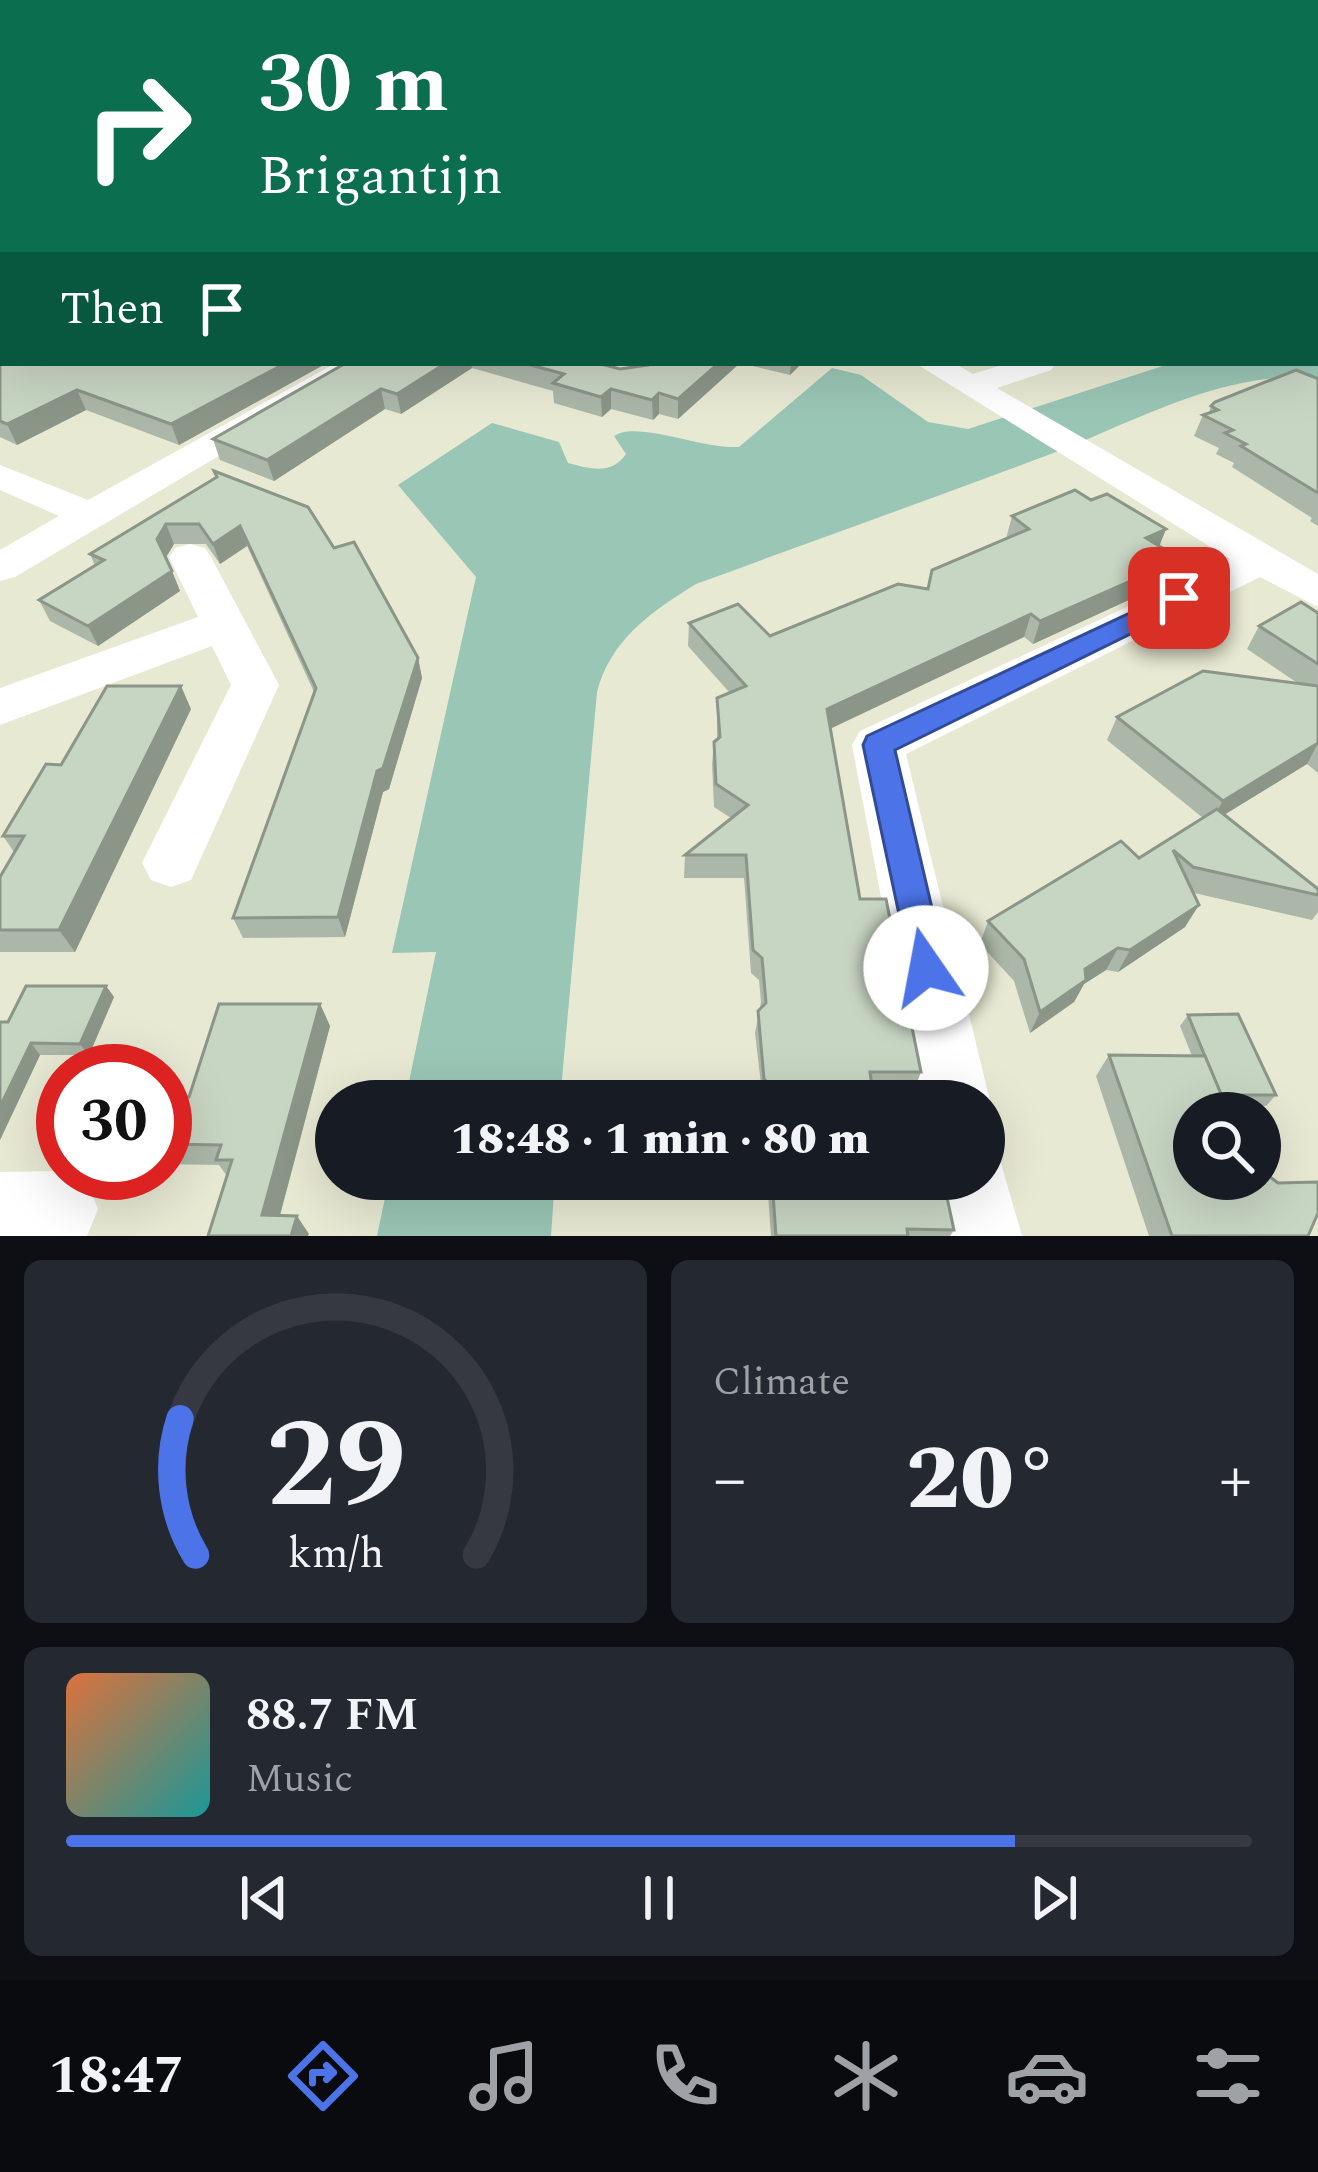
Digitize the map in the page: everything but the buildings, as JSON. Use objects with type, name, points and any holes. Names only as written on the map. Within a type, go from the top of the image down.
[{"type":"street","points":[[0,568],[354,366]]},
{"type":"street","points":[[936,366],[1318,593]]},
{"type":"street","points":[[969,386],[1031,366]]},
{"type":"street","points":[[0,476],[90,515]]},
{"type":"street","points":[[171,863],[255,685],[190,557]]},
{"type":"street","points":[[950,1080],[878,745],[1261,560]]},
{"type":"street","points":[[0,707],[225,624]]},
{"type":"street","points":[[976,1200],[984,1236]]},
{"type":"shaded area","points":[[1163,366],[1318,366],[1318,377],[1247,382],[1180,401],[1048,455],[696,584],[649,617],[612,657],[597,692],[562,1080],[409,1080],[436,952],[392,953],[476,577],[398,485],[492,423],[559,442],[568,463],[592,468],[607,468],[620,461],[626,454],[614,436],[625,432],[739,447],[832,368],[861,375],[928,422],[968,429]]},
{"type":"shaded area","points":[[385,1200],[554,1200],[551,1236],[377,1236]]},
{"type":"route","points":[[926,968],[878,745],[1179,598]]}]
